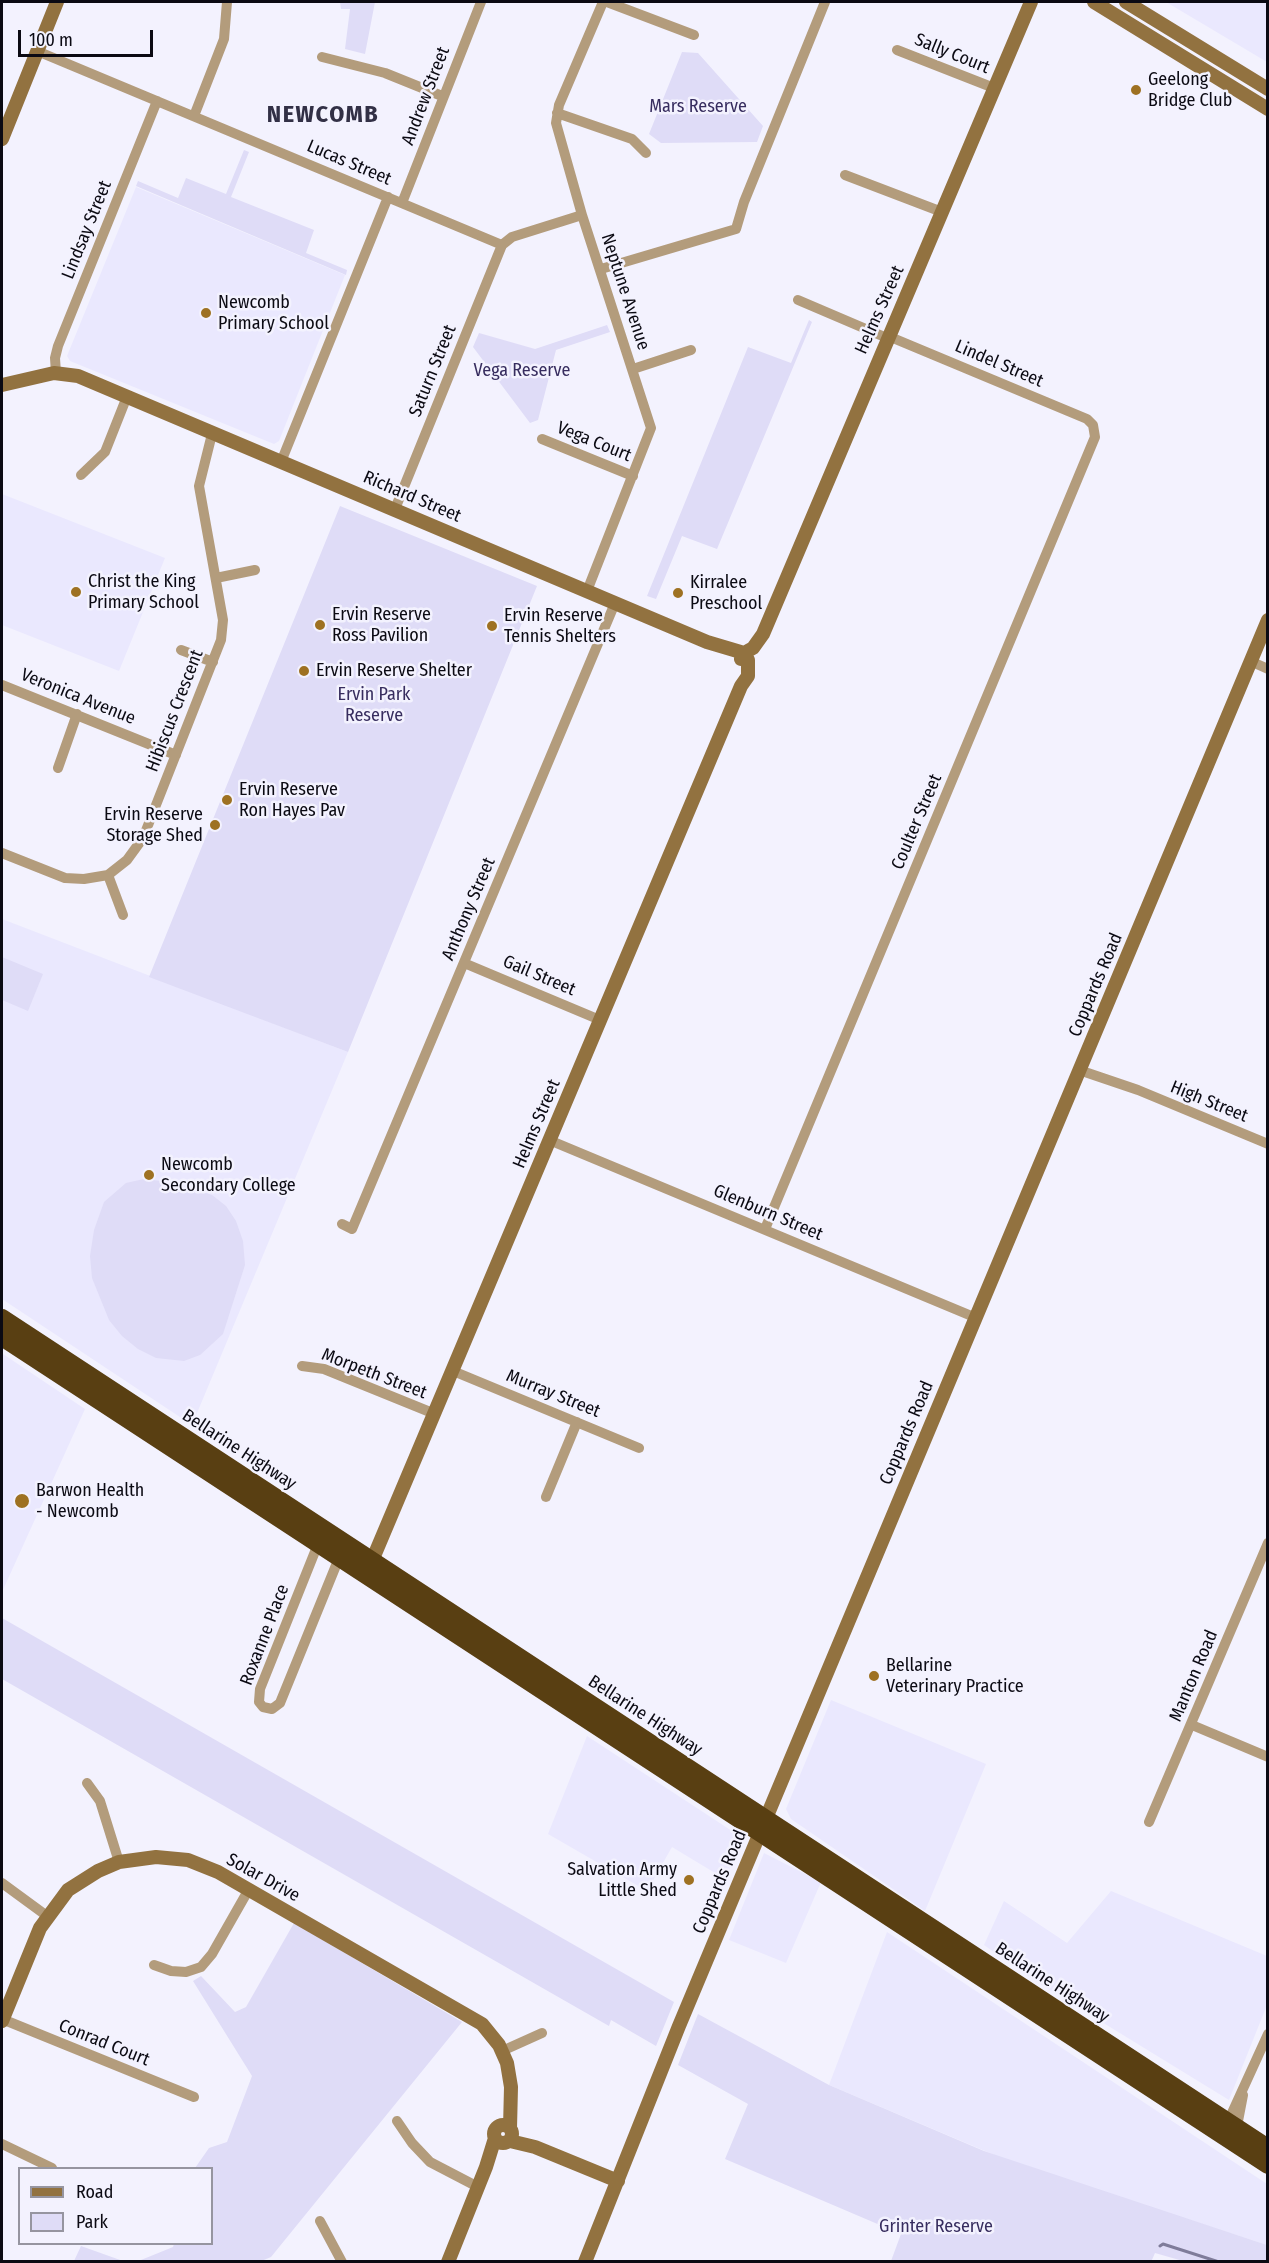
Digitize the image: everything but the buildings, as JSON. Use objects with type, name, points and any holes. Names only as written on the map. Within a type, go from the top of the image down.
[{"type":"highway","name":"Bellarine Highway","points":[[2,1318],[369,1569],[762,1827],[1229,2128],[1268,2148]]},
{"type":"highway","name":"Bellarine Highway","points":[[2,1337],[318,1545],[339,1558],[369,1569]]},
{"type":"highway","name":"Bellarine Highway","points":[[1229,2128],[1268,2165]]},
{"type":"street","points":[[2,139],[57,2]]},
{"type":"street","points":[[194,116],[224,39],[227,2]]},
{"type":"street","name":"Andrew Street","points":[[402,203],[442,96],[481,2]]},
{"type":"street","name":"Neptune Avenue","points":[[587,591],[651,428],[557,131],[557,113],[603,2]]},
{"type":"street","points":[[607,2],[694,35]]},
{"type":"street","points":[[601,269],[736,229],[744,202],[825,2]]},
{"type":"street","name":"Helms Street","points":[[369,1569],[741,686],[744,657],[763,634],[1031,2]]},
{"type":"street","points":[[1094,2],[1268,109]]},
{"type":"street","points":[[1126,2],[1268,89]]},
{"type":"street","name":"Sally Court","points":[[897,50],[994,88]]},
{"type":"street","name":"Lucas Street","points":[[37,51],[502,245]]},
{"type":"street","points":[[322,57],[385,73],[442,96]]},
{"type":"street","name":"Lindsay Street","points":[[57,377],[55,358],[58,346],[157,101]]},
{"type":"street","points":[[557,113],[632,139],[646,153]]},
{"type":"street","points":[[845,175],[942,212]]},
{"type":"street","points":[[281,462],[388,197]]},
{"type":"street","points":[[502,245],[512,237],[582,215]]},
{"type":"street","name":"Saturn Street","points":[[395,509],[502,245]]},
{"type":"street","name":"Lindel Street","points":[[798,300],[1084,418],[1094,427]]},
{"type":"street","points":[[633,369],[691,351]]},
{"type":"street","name":"Richard Street","points":[[2,392],[57,377],[74,375],[126,399],[395,509],[744,657]]},
{"type":"street","name":"Richard Street","points":[[2,385],[29,384]]},
{"type":"street","points":[[81,475],[105,452],[126,399]]},
{"type":"street","name":"Coulter Street","points":[[765,1229],[1094,441],[1094,427]]},
{"type":"street","name":"Hibiscus Crescent","points":[[108,875],[127,860],[143,838],[213,662],[223,620],[199,486],[212,434]]},
{"type":"street","name":"Vega Court","points":[[542,439],[633,476]]},
{"type":"street","points":[[216,578],[255,570]]},
{"type":"street","name":"Anthony Street","points":[[351,1229],[615,603]]},
{"type":"street","name":"Coppards Road","points":[[585,2262],[762,1827],[974,1317],[1268,620]]},
{"type":"street","points":[[181,650],[213,662]]},
{"type":"street","points":[[1250,662],[1268,669]]},
{"type":"street","name":"Veronica Avenue","points":[[2,685],[176,755]]},
{"type":"street","points":[[58,768],[77,714]]},
{"type":"street","points":[[2,853],[64,878],[84,879],[108,875],[123,915]]},
{"type":"street","name":"Gail Street","points":[[464,963],[600,1020]]},
{"type":"street","name":"High Street","points":[[1081,1066],[1268,1144]]},
{"type":"street","name":"Glenburn Street","points":[[549,1140],[974,1317]]},
{"type":"street","name":"Morpeth Street","points":[[302,1366],[324,1369],[435,1414]]},
{"type":"street","name":"Murray Street","points":[[453,1371],[639,1448]]},
{"type":"street","points":[[546,1497],[577,1422]]},
{"type":"street","name":"Manton Road","points":[[1149,1822],[1268,1543]]},
{"type":"street","name":"Roxanne Place","points":[[318,1545],[260,1689],[259,1702],[263,1707],[272,1709],[280,1703],[339,1558]]},
{"type":"street","points":[[1192,1725],[1268,1757]]},
{"type":"street","points":[[87,1783],[100,1802],[119,1862]]},
{"type":"street","name":"Solar Drive","points":[[2,2020],[47,1916],[68,1890],[91,1875],[119,1862],[156,1857],[188,1860],[218,1872],[249,1889],[471,2016],[491,2034],[502,2051],[510,2074],[510,2103],[505,2135]]},
{"type":"street","points":[[2,1883],[47,1916]]},
{"type":"street","points":[[154,1965],[171,1971],[186,1972],[201,1967],[212,1954],[249,1889]]},
{"type":"street","name":"Conrad Court","points":[[2,2020],[195,2097]]},
{"type":"street","points":[[502,2051],[542,2033]]},
{"type":"street","points":[[1229,2128],[1268,2034]]},
{"type":"street","points":[[397,2121],[412,2143],[430,2162],[478,2187]]},
{"type":"street","points":[[448,2262],[486,2167],[505,2135],[618,2181]]},
{"type":"street","points":[[2,2144],[48,2167]]},
{"type":"street","points":[[320,2221],[342,2262]]},
{"type":"shaded area","points":[[1166,2],[1267,2],[1267,62]]},
{"type":"shaded area","name":"Newcomb Primary School","points":[[136,187],[345,275],[279,441],[274,444],[70,361],[67,356]]},
{"type":"shaded area","name":"Christ the King Primary School","points":[[2,494],[165,558],[119,671],[2,625]]},
{"type":"shaded area","name":"Newcomb Secondary College","points":[[2,919],[348,1052],[192,1425],[2,1299]]},
{"type":"shaded area","name":"Barwon Health - Newcomb","points":[[3,1354],[85,1409],[2,1592],[2,1359]]},
{"type":"shaded area","points":[[831,1700],[986,1764],[925,1911],[791,1819],[786,1809]]},
{"type":"shaded area","points":[[587,1736],[735,1833],[741,1843],[725,1879],[672,1847],[647,1891],[548,1834]]},
{"type":"shaded area","points":[[764,1853],[821,1882],[786,1963],[729,1940]]},
{"type":"shaded area","points":[[1111,1891],[1267,1956],[1267,2005],[1229,2100],[1035,1981],[984,1945],[1004,1901],[1067,1943]]},
{"type":"shaded area","points":[[887,1932],[1267,2184],[1267,2245],[1011,2162],[829,2085]]},
{"type":"green space","points":[[340,2],[375,2],[365,54],[345,49],[350,9],[341,9]]},
{"type":"green space","name":"Mars Reserve","points":[[682,52],[698,53],[763,126],[757,142],[661,143],[649,134]]},
{"type":"green space","points":[[244,150],[249,152],[231,197],[314,230],[306,253],[347,270],[346,275],[136,186],[138,181],[178,198],[186,178],[226,194]]},
{"type":"green space","points":[[809,320],[812,322],[717,549],[682,536],[656,599],[647,596],[748,347],[791,363]]},
{"type":"green space","name":"Vega Reserve","points":[[607,325],[610,332],[556,350],[538,420],[530,423],[473,347],[479,333],[535,349]]},
{"type":"green space","name":"Ervin Park Reserve","points":[[340,506],[537,586],[348,1052],[149,977]]},
{"type":"green space","points":[[2,957],[43,974],[28,1011],[2,1000]]},
{"type":"green space","points":[[144,1179],[177,1183],[212,1195],[226,1206],[236,1221],[243,1241],[245,1265],[223,1334],[200,1355],[184,1361],[156,1358],[138,1349],[122,1336],[109,1320],[92,1278],[90,1256],[94,1230],[104,1202],[126,1183]]},
{"type":"green space","points":[[2,1618],[674,2002],[656,2046],[611,2020],[609,2026],[2,1679]]},
{"type":"green space","points":[[294,1923],[462,2022],[271,2257],[259,2262],[136,2262],[174,2245],[213,2245],[213,2167],[196,2167],[209,2148],[227,2142],[252,2076],[193,1981],[201,1976],[235,2012],[246,2007]]},
{"type":"green space","name":"Grinter Reserve","points":[[698,2014],[829,2085],[984,2151],[1267,2245],[1267,2261],[1183,2261],[1155,2253],[1151,2262],[891,2261],[901,2234],[725,2159],[748,2104],[678,2065]]},
{"type":"green space","points":[[81,2246],[123,2261],[74,2261]]},
{"type":"waterway","points":[[1160,2246],[1163,2244],[1219,2262]]},
{"type":"place","name":"Geelong Bridge Club","points":[[1136,90]]},
{"type":"place","name":"Newcomb Primary School","points":[[206,313]]},
{"type":"place","name":"Christ the King Primary School","points":[[76,592]]},
{"type":"place","name":"Kirralee Preschool","points":[[678,593]]},
{"type":"place","name":"Ervin Reserve Ross Pavilion","points":[[320,625]]},
{"type":"place","name":"Ervin Reserve Tennis Shelters","points":[[492,626]]},
{"type":"place","name":"Ervin Reserve Shelter","points":[[304,671]]},
{"type":"place","name":"Ervin Reserve Ron Hayes Pav","points":[[227,800]]},
{"type":"place","name":"Ervin Reserve Storage Shed","points":[[215,825]]},
{"type":"place","name":"Newcomb Secondary College","points":[[149,1175]]},
{"type":"place","name":"Barwon Health - Newcomb","points":[[22,1501]]},
{"type":"place","name":"Bellarine Veterinary Practice","points":[[874,1676]]},
{"type":"place","name":"Salvation Army Little Shed","points":[[689,1880]]},
{"type":"district","name":"NEWCOMB","points":[[323,115]]}]
